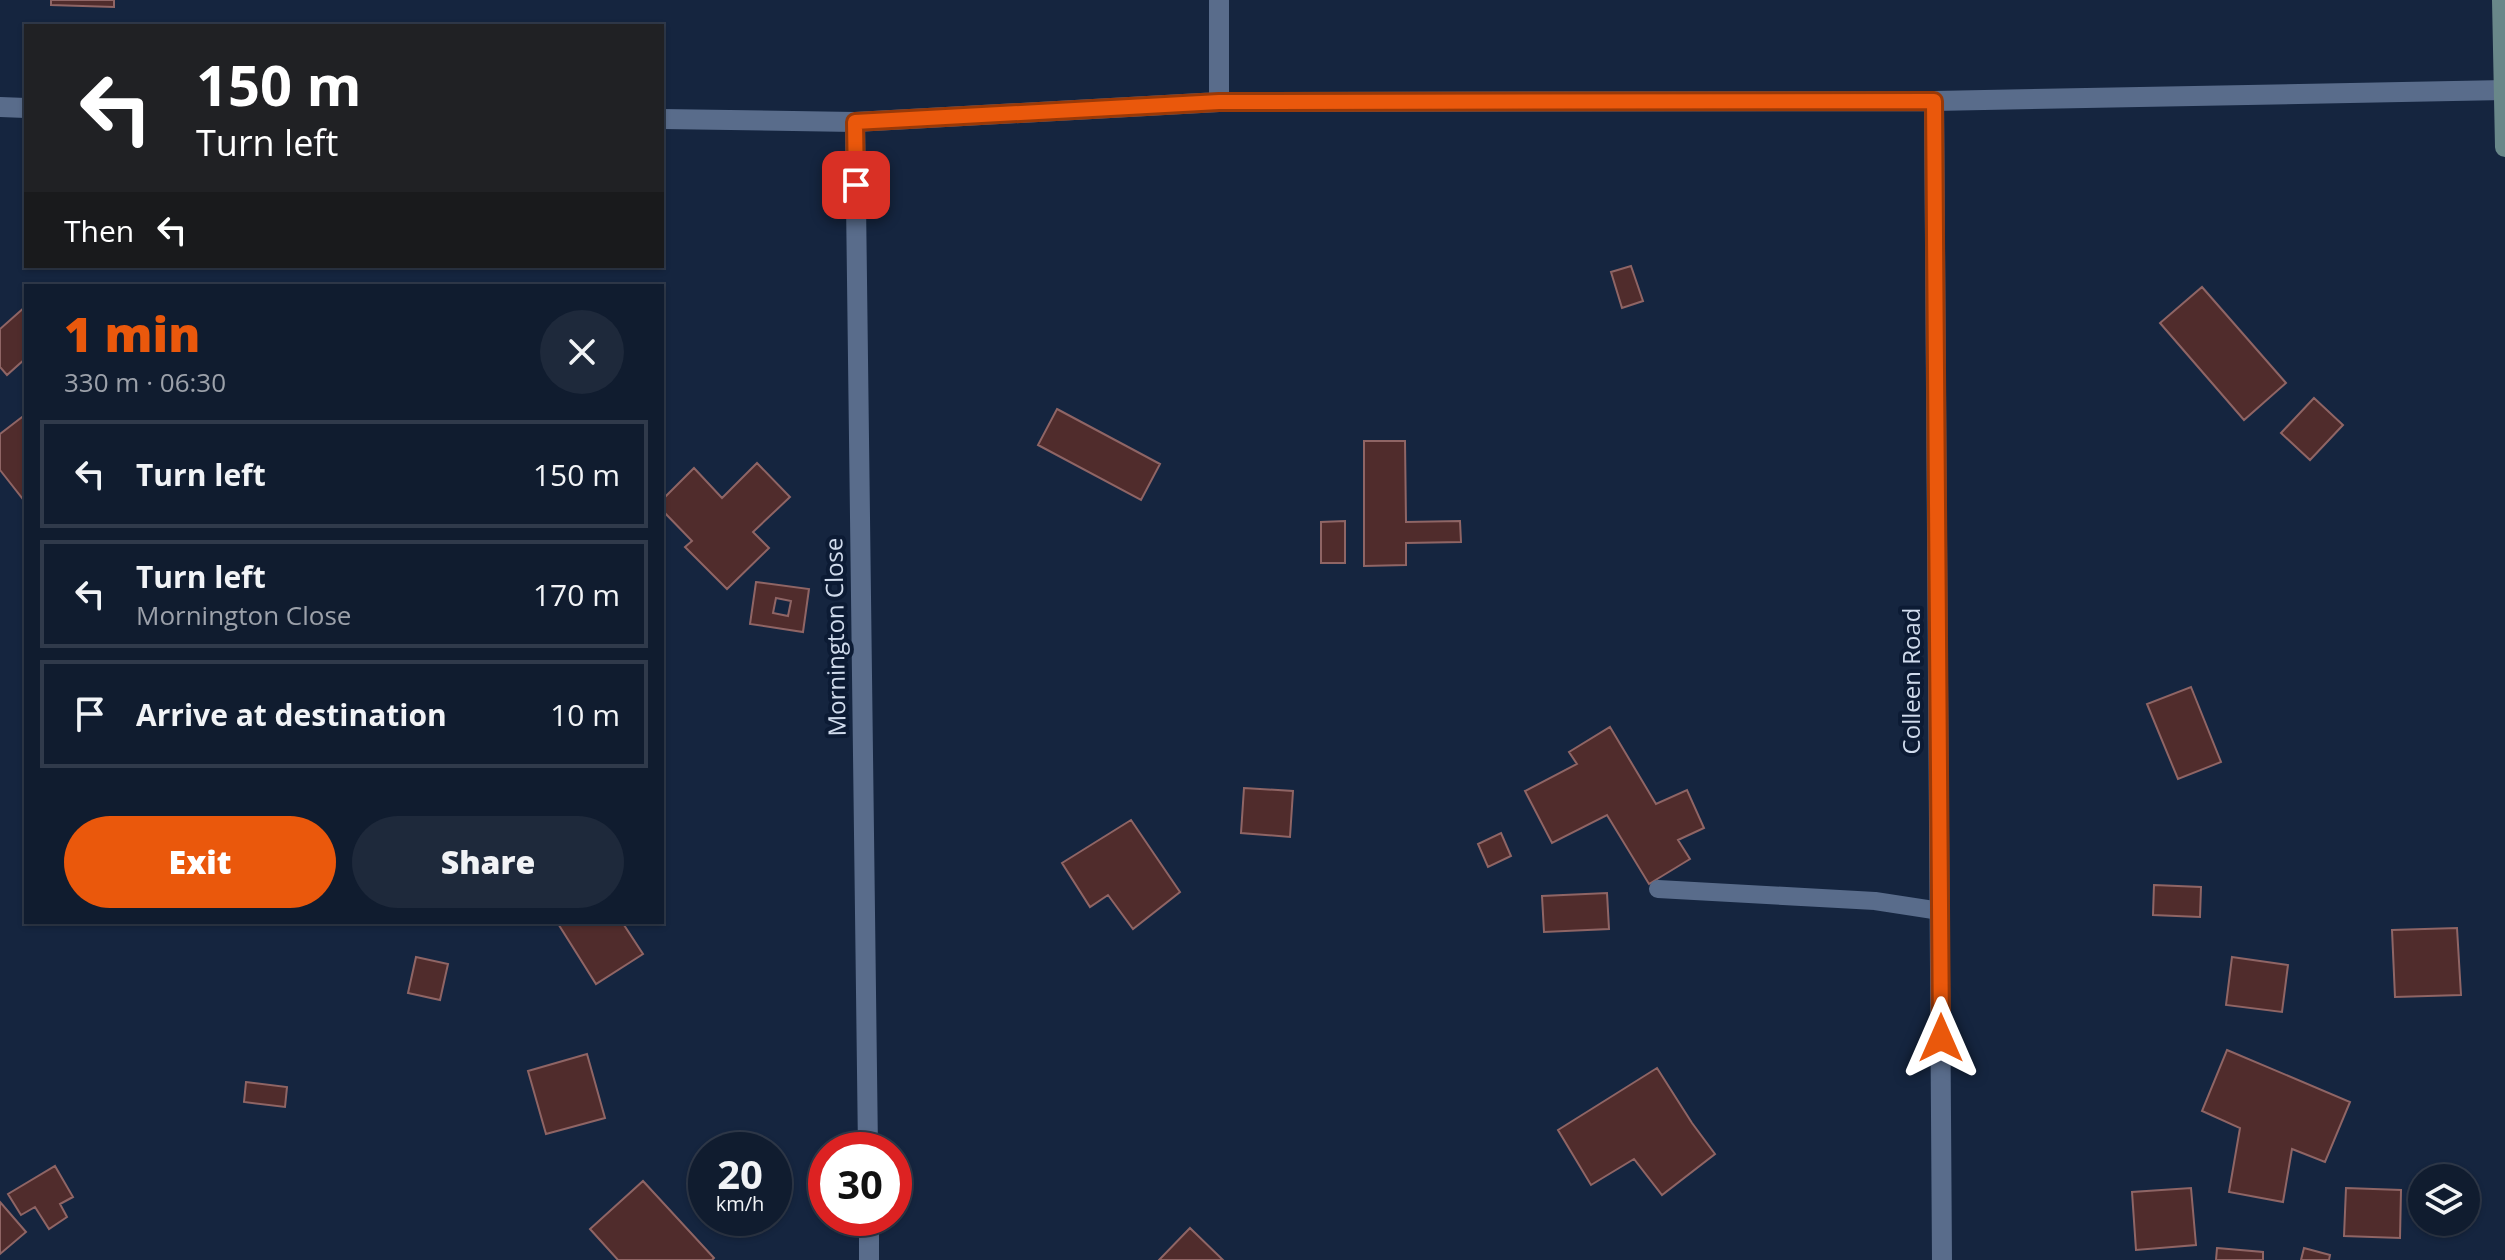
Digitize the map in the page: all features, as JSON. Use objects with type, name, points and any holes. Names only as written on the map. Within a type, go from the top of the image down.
[{"type":"main road","points":[[2502,0],[2505,147]]},
{"type":"street","points":[[1219,0],[1219,102]]},
{"type":"street","points":[[664,119],[855,122],[1219,102],[1934,101],[2504,90]]},
{"type":"street","name":"Colleen Road","points":[[1934,101],[1942,1260]]},
{"type":"street","points":[[0,107],[24,108]]},
{"type":"street","name":"Mornington Close","points":[[855,122],[868,1132]]},
{"type":"street","points":[[869,1236],[869,1260]]},
{"type":"lane","points":[[1658,889],[1875,901],[1940,911]]},
{"type":"building","points":[[51,0],[114,0],[114,7],[51,5]]},
{"type":"building","points":[[1631,266],[1643,301],[1622,308],[1611,272]]},
{"type":"building","points":[[2202,287],[2286,383],[2244,420],[2160,323]]},
{"type":"building","points":[[24,308],[24,360],[7,375],[0,367],[0,329]]},
{"type":"building","points":[[2314,398],[2343,425],[2310,460],[2281,433]]},
{"type":"building","points":[[1057,409],[1160,464],[1141,500],[1038,445]]},
{"type":"building","points":[[24,416],[24,500],[0,470],[0,434]]},
{"type":"building","points":[[1364,441],[1405,441],[1406,522],[1460,521],[1461,542],[1406,543],[1406,565],[1364,566]]},
{"type":"building","points":[[757,463],[790,497],[753,532],[769,548],[727,589],[685,547],[692,541],[664,512],[664,498],[694,468],[722,498]]},
{"type":"building","points":[[1345,521],[1345,563],[1321,563],[1321,522]]},
{"type":"building","points":[[756,582],[809,589],[803,632],[750,624]],"holes":[[[776,598],[791,601],[788,616],[773,613]]]},
{"type":"building","points":[[2191,687],[2221,762],[2178,779],[2147,704]]},
{"type":"building","points":[[1610,727],[1656,804],[1687,790],[1704,828],[1678,840],[1690,859],[1649,884],[1607,815],[1552,843],[1525,791],[1577,764],[1569,752]]},
{"type":"building","points":[[1244,788],[1293,791],[1290,837],[1241,833]]},
{"type":"building","points":[[1131,820],[1180,892],[1133,929],[1108,895],[1090,907],[1062,863]]},
{"type":"building","points":[[1501,833],[1511,856],[1488,867],[1478,844]]},
{"type":"building","points":[[2154,885],[2201,887],[2200,917],[2153,915]]},
{"type":"building","points":[[1607,893],[1609,929],[1544,932],[1542,896]]},
{"type":"building","points":[[558,924],[625,924],[643,954],[596,984]]},
{"type":"building","points":[[2457,928],[2461,995],[2395,997],[2392,930]]},
{"type":"building","points":[[416,957],[448,964],[440,1000],[408,993]]},
{"type":"building","points":[[2232,957],[2288,965],[2282,1012],[2226,1005]]},
{"type":"building","points":[[2227,1050],[2350,1102],[2325,1162],[2292,1149],[2283,1202],[2229,1192],[2240,1128],[2202,1111]]},
{"type":"building","points":[[587,1054],[605,1118],[546,1134],[528,1071]]},
{"type":"building","points":[[1657,1068],[1715,1154],[1662,1195],[1634,1159],[1591,1185],[1558,1130]]},
{"type":"building","points":[[246,1082],[287,1087],[285,1107],[244,1102]]},
{"type":"building","points":[[55,1166],[73,1197],[60,1204],[67,1217],[49,1229],[35,1207],[21,1215],[8,1194]]},
{"type":"building","points":[[643,1181],[688,1230],[688,1236],[694,1236],[714,1258],[618,1260],[590,1229]]},
{"type":"building","points":[[2191,1188],[2196,1245],[2136,1250],[2132,1192]]},
{"type":"building","points":[[2346,1188],[2401,1190],[2400,1238],[2344,1236]]},
{"type":"building","points":[[0,1202],[26,1232],[0,1254]]},
{"type":"building","points":[[1190,1228],[1223,1260],[1159,1260]]},
{"type":"building","points":[[2217,1248],[2263,1252],[2263,1260],[2216,1260]]},
{"type":"building","points":[[2304,1248],[2330,1255],[2329,1260],[2301,1260]]},
{"type":"route","points":[[856,185],[855,122],[1219,102],[1934,101],[1941,1038]]}]
